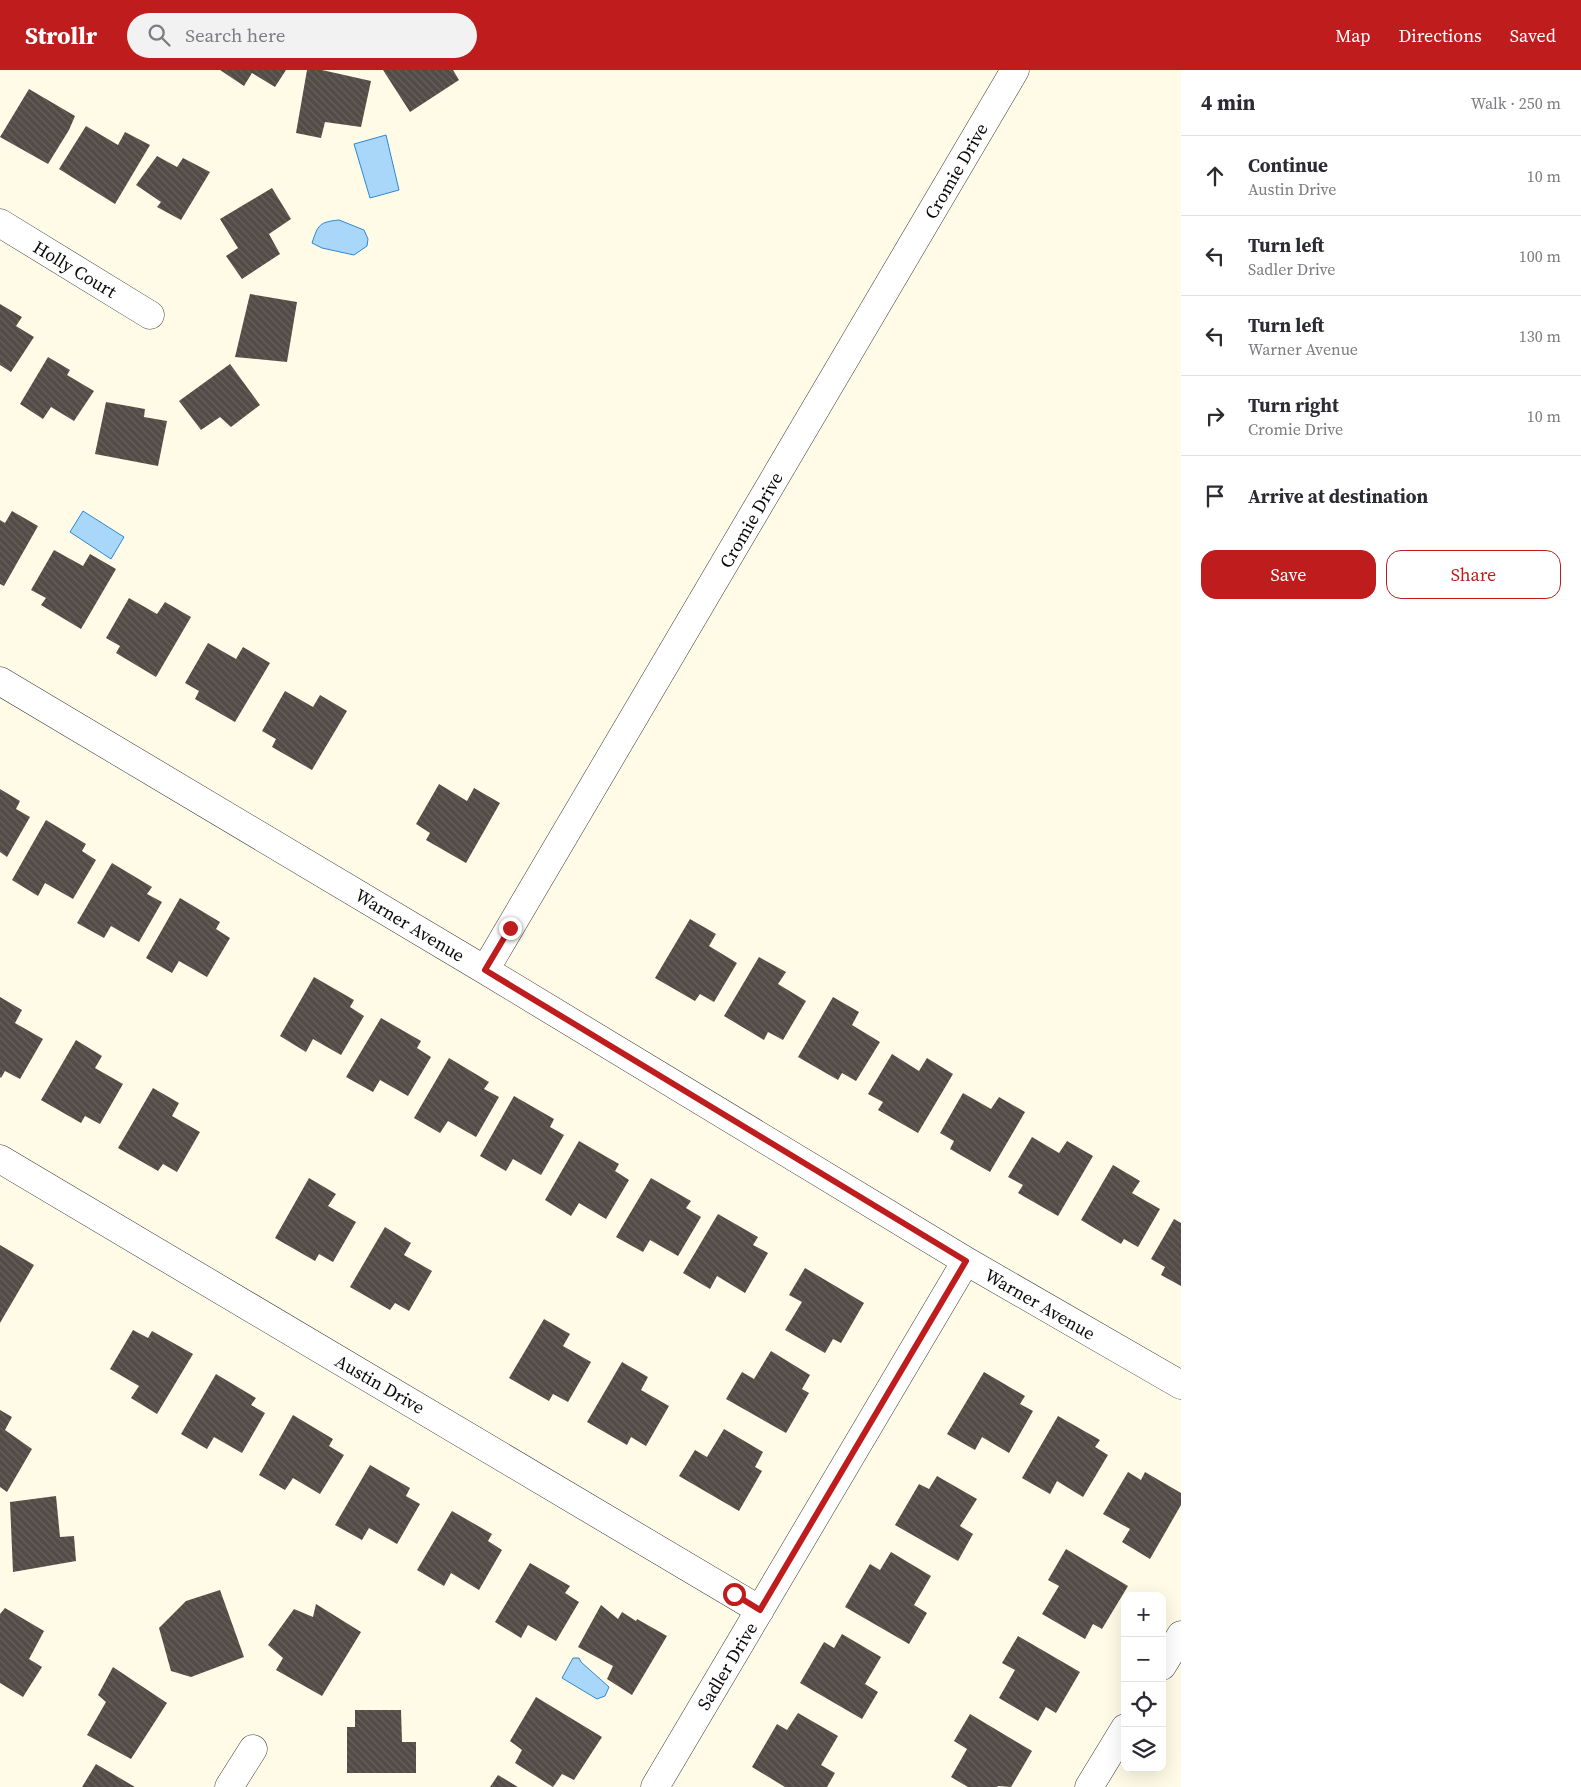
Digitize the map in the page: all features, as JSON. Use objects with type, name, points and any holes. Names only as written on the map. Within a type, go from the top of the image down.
[{"type":"street","name":"Cromie Drive","points":[[485,970],[1015,70]]},
{"type":"street","name":"Holly Court","points":[[0,223],[150,315]]},
{"type":"street","name":"Warner Avenue","points":[[0,681],[485,970],[966,1261],[1181,1385]]},
{"type":"street","name":"Austin Drive","points":[[0,1159],[760,1610]]},
{"type":"street","name":"Sadler Drive","points":[[655,1787],[966,1261]]},
{"type":"street","points":[[1166,1659],[1181,1635]]},
{"type":"street","points":[[1099,1784],[1121,1737]]},
{"type":"street","points":[[230,1787],[253,1749]]},
{"type":"water","points":[[386,135],[399,190],[370,198],[354,144]]},
{"type":"water","points":[[339,220],[364,230],[368,239],[367,246],[354,255],[322,248],[312,243],[318,228],[323,223]]},
{"type":"water","points":[[83,511],[124,537],[111,559],[70,532]]},
{"type":"water","points":[[573,1658],[579,1658],[609,1687],[605,1696],[597,1699],[562,1678]]},
{"type":"building","points":[[220,70],[286,70],[275,87],[252,73],[244,86]]},
{"type":"building","points":[[307,70],[322,70],[371,81],[361,127],[325,122],[321,138],[296,133]]},
{"type":"building","points":[[383,70],[453,70],[459,80],[410,112]]},
{"type":"building","points":[[29,89],[75,116],[69,130],[48,164],[0,137]]},
{"type":"building","points":[[86,126],[118,145],[125,132],[150,145],[115,204],[59,169]]},
{"type":"building","points":[[157,156],[177,167],[183,158],[210,172],[181,220],[157,207],[161,202],[136,185]]},
{"type":"building","points":[[272,188],[291,219],[269,234],[280,254],[242,279],[226,256],[238,248],[220,219]]},
{"type":"building","points":[[250,294],[297,302],[287,362],[235,357]]},
{"type":"building","points":[[0,304],[22,317],[16,326],[34,337],[11,372],[0,365]]},
{"type":"building","points":[[48,357],[70,370],[67,375],[94,391],[74,421],[51,407],[43,419],[20,404]]},
{"type":"building","points":[[230,364],[260,405],[231,427],[220,417],[201,430],[179,401]]},
{"type":"building","points":[[106,402],[145,409],[144,417],[167,421],[158,466],[95,454]]},
{"type":"building","points":[[12,511],[38,526],[4,586],[0,584],[0,520],[5,523]]},
{"type":"building","points":[[54,550],[83,566],[90,554],[116,569],[81,629],[41,605],[46,598],[31,590]]},
{"type":"building","points":[[129,598],[157,614],[165,602],[191,617],[156,677],[116,653],[120,646],[106,638]]},
{"type":"building","points":[[208,643],[236,659],[243,647],[270,663],[235,722],[195,699],[199,691],[185,683]]},
{"type":"building","points":[[285,691],[313,707],[320,695],[347,711],[312,770],[272,747],[276,739],[262,731]]},
{"type":"building","points":[[439,784],[467,801],[474,788],[500,803],[466,863],[426,840],[430,833],[416,824]]},
{"type":"building","points":[[0,789],[20,801],[16,809],[30,817],[7,857],[0,852]]},
{"type":"building","points":[[46,820],[86,844],[82,851],[96,860],[73,899],[45,883],[38,896],[12,880]]},
{"type":"building","points":[[112,863],[152,887],[147,894],[162,902],[139,942],[111,926],[104,938],[77,923]]},
{"type":"building","points":[[180,898],[220,922],[216,929],[230,938],[207,977],[179,961],[172,973],[146,958]]},
{"type":"building","points":[[690,919],[716,934],[709,946],[737,963],[714,1002],[700,994],[695,1001],[655,978]]},
{"type":"building","points":[[759,957],[786,972],[778,984],[806,1001],[783,1040],[768,1032],[764,1040],[724,1016]]},
{"type":"building","points":[[314,977],[354,1000],[350,1007],[364,1016],[341,1055],[313,1039],[306,1052],[280,1036]]},
{"type":"building","points":[[0,997],[22,1010],[15,1023],[43,1039],[20,1079],[5,1071],[0,1077]]},
{"type":"building","points":[[833,997],[859,1012],[852,1025],[880,1042],[856,1081],[842,1073],[838,1080],[798,1057]]},
{"type":"building","points":[[381,1018],[421,1041],[417,1048],[431,1057],[408,1096],[380,1080],[373,1092],[346,1077]]},
{"type":"building","points":[[76,1040],[102,1056],[95,1068],[123,1084],[100,1124],[85,1116],[81,1123],[41,1100]]},
{"type":"building","points":[[892,1054],[919,1071],[927,1058],[953,1074],[918,1133],[878,1110],[883,1102],[868,1094]]},
{"type":"building","points":[[449,1058],[489,1082],[484,1089],[499,1097],[476,1137],[448,1121],[440,1133],[414,1118]]},
{"type":"building","points":[[153,1088],[179,1103],[172,1116],[200,1132],[177,1172],[163,1164],[158,1171],[118,1148]]},
{"type":"building","points":[[963,1093],[991,1109],[999,1097],[1025,1112],[990,1172],[950,1149],[954,1141],[940,1133]]},
{"type":"building","points":[[514,1096],[554,1119],[550,1127],[564,1135],[541,1175],[513,1159],[506,1171],[480,1156]]},
{"type":"building","points":[[1032,1137],[1059,1153],[1067,1141],[1093,1156],[1058,1216],[1018,1193],[1023,1185],[1008,1177]]},
{"type":"building","points":[[579,1141],[619,1164],[615,1171],[629,1180],[606,1219],[579,1203],[571,1216],[545,1200]]},
{"type":"building","points":[[1113,1165],[1140,1181],[1132,1193],[1160,1209],[1138,1247],[1124,1239],[1121,1244],[1081,1220]]},
{"type":"building","points":[[309,1178],[336,1194],[328,1206],[356,1222],[333,1262],[319,1254],[315,1261],[275,1238]]},
{"type":"building","points":[[651,1178],[691,1201],[686,1208],[701,1217],[678,1256],[650,1240],[643,1252],[616,1237]]},
{"type":"building","points":[[718,1214],[758,1237],[753,1245],[768,1253],[745,1293],[717,1276],[710,1289],[683,1273]]},
{"type":"building","points":[[1174,1219],[1181,1223],[1181,1286],[1161,1275],[1165,1267],[1151,1259]]},
{"type":"building","points":[[385,1227],[411,1243],[404,1255],[432,1271],[409,1311],[395,1303],[390,1310],[350,1287]]},
{"type":"building","points":[[0,1245],[34,1265],[0,1323]]},
{"type":"building","points":[[805,1268],[864,1303],[841,1343],[833,1339],[825,1353],[785,1330],[802,1302],[789,1295]]},
{"type":"building","points":[[544,1319],[570,1334],[563,1346],[591,1362],[568,1402],[553,1394],[549,1401],[509,1378]]},
{"type":"building","points":[[133,1330],[148,1338],[152,1331],[193,1354],[157,1414],[131,1398],[139,1386],[110,1369]]},
{"type":"building","points":[[771,1351],[810,1375],[802,1389],[809,1393],[786,1433],[726,1399],[742,1372],[754,1379]]},
{"type":"building","points":[[622,1362],[648,1377],[641,1390],[669,1406],[646,1446],[631,1437],[627,1445],[587,1422]]},
{"type":"building","points":[[984,1372],[1025,1396],[1020,1404],[1033,1411],[1009,1453],[982,1437],[975,1450],[947,1434]]},
{"type":"building","points":[[216,1374],[256,1398],[251,1405],[265,1413],[242,1453],[214,1437],[207,1449],[181,1434]]},
{"type":"building","points":[[0,1410],[12,1417],[5,1430],[32,1449],[7,1492],[0,1487]]},
{"type":"building","points":[[293,1415],[333,1439],[329,1446],[344,1455],[320,1494],[293,1478],[285,1490],[259,1475]]},
{"type":"building","points":[[1058,1416],[1100,1440],[1095,1447],[1108,1455],[1083,1497],[1057,1481],[1050,1494],[1022,1478]]},
{"type":"building","points":[[724,1429],[763,1452],[755,1467],[762,1471],[739,1511],[679,1476],[695,1450],[707,1457]]},
{"type":"building","points":[[370,1465],[410,1488],[406,1496],[420,1504],[397,1544],[369,1528],[362,1540],[335,1525]]},
{"type":"building","points":[[1128,1472],[1141,1480],[1145,1472],[1181,1493],[1181,1505],[1150,1559],[1122,1542],[1130,1529],[1103,1514]]},
{"type":"building","points":[[937,1476],[977,1499],[960,1526],[973,1534],[958,1561],[895,1525],[919,1484],[929,1489]]},
{"type":"building","points":[[56,1496],[60,1537],[74,1536],[76,1561],[13,1572],[10,1502]]},
{"type":"building","points":[[452,1511],[492,1534],[488,1541],[502,1550],[479,1590],[451,1573],[444,1586],[417,1570]]},
{"type":"building","points":[[1066,1549],[1128,1586],[1124,1592],[1121,1592],[1121,1598],[1102,1629],[1093,1624],[1085,1639],[1042,1614],[1059,1586],[1048,1580]]},
{"type":"building","points":[[891,1552],[931,1576],[914,1605],[927,1613],[909,1644],[845,1607],[870,1564],[880,1570]]},
{"type":"building","points":[[530,1563],[570,1586],[565,1593],[579,1602],[556,1641],[528,1625],[521,1638],[495,1622]]},
{"type":"building","points":[[220,1590],[244,1657],[191,1677],[171,1671],[159,1628],[186,1601]]},
{"type":"building","points":[[316,1604],[361,1632],[322,1696],[276,1670],[283,1658],[268,1645],[294,1609],[313,1617]]},
{"type":"building","points":[[601,1605],[618,1619],[622,1612],[667,1636],[632,1695],[607,1679],[613,1666],[578,1647]]},
{"type":"building","points":[[5,1608],[44,1631],[29,1659],[42,1667],[23,1697],[0,1683],[0,1614]]},
{"type":"building","points":[[842,1634],[881,1657],[865,1684],[878,1692],[862,1719],[800,1683],[824,1642],[834,1648]]},
{"type":"building","points":[[1018,1636],[1080,1672],[1056,1713],[1046,1707],[1038,1721],[999,1698],[1015,1670],[1002,1663]]},
{"type":"building","points":[[113,1667],[167,1703],[131,1759],[87,1735],[106,1702],[98,1695]]},
{"type":"building","points":[[536,1697],[602,1737],[574,1780],[562,1774],[553,1787],[515,1763],[522,1750],[510,1741]]},
{"type":"building","points":[[355,1710],[401,1710],[402,1742],[416,1742],[416,1773],[347,1773],[347,1727],[355,1727]]},
{"type":"building","points":[[798,1713],[838,1736],[821,1765],[835,1773],[827,1787],[785,1787],[752,1767],[777,1724],[787,1730]]},
{"type":"building","points":[[970,1714],[1032,1751],[1011,1787],[968,1787],[951,1777],[967,1749],[954,1741]]},
{"type":"building","points":[[96,1764],[135,1787],[82,1787]]},
{"type":"building","points":[[498,1775],[518,1787],[490,1787]]},
{"type":"route","points":[[510,928],[485,970],[966,1261],[940,1302],[760,1610],[734,1594]]}]
